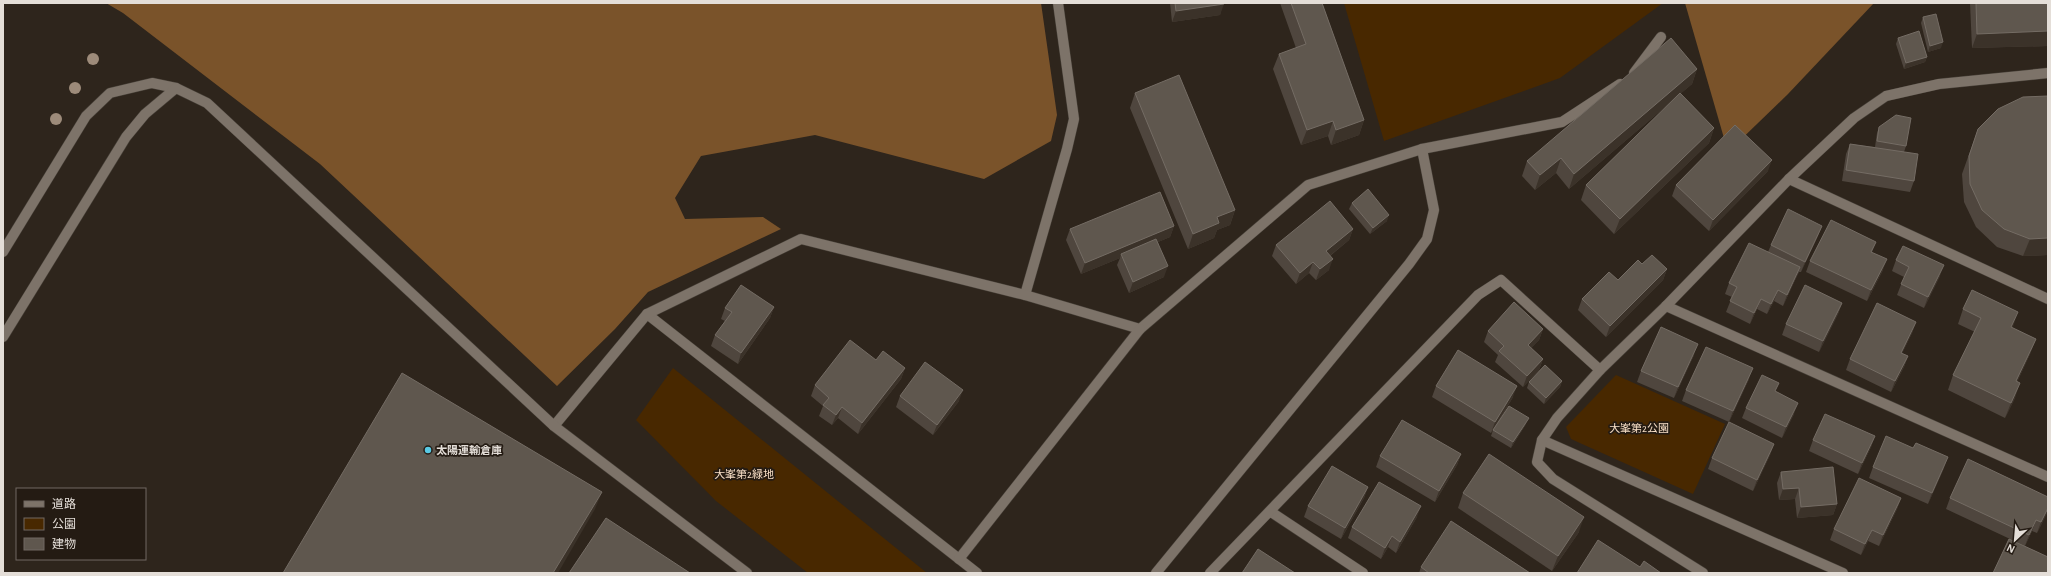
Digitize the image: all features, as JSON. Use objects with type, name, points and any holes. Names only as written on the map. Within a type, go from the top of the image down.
[{"type":"street","points":[[1025,295],[1068,149],[1074,119],[1058,3]]},
{"type":"street","points":[[959,559],[1140,329],[1308,185],[1422,149],[1562,122],[1633,75],[1661,37]]},
{"type":"street","points":[[1703,573],[1553,479],[1537,462],[1542,440],[1557,418],[1600,370],[1666,306],[1789,179],[1854,118],[1886,96],[1939,84],[2048,72]]},
{"type":"street","points":[[3,252],[86,116],[110,93],[152,83],[176,88],[207,103],[554,426],[747,573]]},
{"type":"street","points":[[3,337],[126,137],[145,114],[176,88]]},
{"type":"street","points":[[1156,573],[1404,270],[1427,239],[1434,210],[1422,149]]},
{"type":"street","points":[[1789,179],[2048,299]]},
{"type":"street","points":[[554,426],[647,314],[801,239],[1025,295],[1140,329]]},
{"type":"street","points":[[1210,573],[1271,512],[1478,295],[1501,280],[1600,370]]},
{"type":"street","points":[[1666,306],[2048,477]]},
{"type":"street","points":[[647,314],[977,573]]},
{"type":"street","points":[[1542,440],[1843,573]]},
{"type":"street","points":[[1271,512],[1363,573]]},
{"type":"green space","points":[[1344,3],[1663,3],[1560,78],[1384,141]]},
{"type":"green space","name":"大峯第2緑地","points":[[673,368],[927,573],[808,573],[716,501],[636,420]]},
{"type":"green space","name":"大峯第2公園","points":[[1616,375],[1725,424],[1693,494],[1571,439],[1566,427]]},
{"type":"shaded area","points":[[106,3],[1041,3],[1057,115],[1051,141],[984,179],[815,135],[701,156],[675,198],[685,219],[763,217],[781,229],[648,292],[615,329],[557,386],[320,164],[123,13]]},
{"type":"shaded area","points":[[1685,3],[1874,3],[1788,94],[1728,152]]},
{"type":"building","points":[[1175,3],[1223,3],[1224,4],[1176,11]]},
{"type":"building","points":[[1291,3],[1322,3],[1364,120],[1336,130],[1333,121],[1307,130],[1279,54],[1306,44]]},
{"type":"building","points":[[1976,3],[2048,3],[2048,31],[1977,34]]},
{"type":"building","points":[[1936,14],[1943,42],[1930,46],[1923,17]]},
{"type":"building","points":[[1919,31],[1927,57],[1906,63],[1898,38]]},
{"type":"building","points":[[1671,38],[1697,69],[1574,174],[1561,158],[1540,175],[1527,161]]},
{"type":"building","points":[[1179,75],[1235,210],[1217,217],[1219,223],[1193,234],[1135,93]]},
{"type":"building","points":[[1680,93],[1714,128],[1620,219],[1586,185]]},
{"type":"building","points":[[2048,96],[2048,238],[2030,239],[2004,229],[1982,210],[1970,184],[1969,156],[1978,129],[1998,109],[2023,97]]},
{"type":"building","points":[[1896,115],[1911,118],[1906,146],[1877,141],[1879,127]]},
{"type":"building","points":[[1735,125],[1772,160],[1713,220],[1676,185]]},
{"type":"building","points":[[1850,144],[1918,154],[1914,181],[1846,170]]},
{"type":"building","points":[[1368,189],[1389,215],[1373,228],[1352,203]]},
{"type":"building","points":[[1160,192],[1174,226],[1085,263],[1070,229]]},
{"type":"building","points":[[1330,201],[1353,229],[1326,251],[1333,259],[1320,269],[1313,262],[1300,273],[1276,245]]},
{"type":"building","points":[[1788,209],[1822,226],[1805,262],[1771,245]]},
{"type":"building","points":[[1831,220],[1876,242],[1871,252],[1887,259],[1871,290],[1810,261]]},
{"type":"building","points":[[1156,239],[1168,266],[1133,282],[1121,254]]},
{"type":"building","points":[[1749,243],[1800,267],[1787,295],[1778,290],[1771,304],[1761,299],[1754,313],[1730,301],[1737,287],[1729,283]]},
{"type":"building","points":[[1903,246],[1944,265],[1928,297],[1901,284],[1909,267],[1896,260]]},
{"type":"building","points":[[1652,255],[1667,269],[1610,326],[1582,299],[1609,272],[1618,280],[1638,260],[1642,264]]},
{"type":"building","points":[[741,285],[774,307],[741,353],[715,335],[732,312],[725,308]]},
{"type":"building","points":[[1805,285],[1842,303],[1823,341],[1786,324]]},
{"type":"building","points":[[1972,290],[2018,312],[2011,327],[2036,339],[2016,381],[2020,383],[2011,403],[1953,375],[1981,318],[1963,309]]},
{"type":"building","points":[[1514,302],[1543,329],[1528,345],[1543,359],[1527,376],[1499,351],[1504,346],[1488,331]]},
{"type":"building","points":[[1877,303],[1916,322],[1901,353],[1908,356],[1895,381],[1850,359]]},
{"type":"building","points":[[1661,327],[1698,344],[1678,387],[1641,371]]},
{"type":"building","points":[[850,340],[876,360],[883,351],[905,368],[862,423],[842,407],[836,415],[823,405],[829,398],[815,385]]},
{"type":"building","points":[[1706,347],[1753,368],[1733,411],[1686,390]]},
{"type":"building","points":[[1458,350],[1517,386],[1495,422],[1436,386]]},
{"type":"building","points":[[925,362],[963,390],[937,425],[900,396]]},
{"type":"building","points":[[1545,365],[1562,381],[1546,398],[1529,382]]},
{"type":"building","name":"太陽運輸倉庫","points":[[402,373],[602,492],[553,573],[283,573]]},
{"type":"building","points":[[1762,375],[1779,383],[1775,391],[1798,403],[1786,427],[1746,408]]},
{"type":"building","points":[[1509,406],[1529,418],[1513,442],[1493,430]]},
{"type":"building","points":[[1825,414],[1875,436],[1862,463],[1813,440]]},
{"type":"building","points":[[1402,420],[1461,454],[1439,491],[1380,456]]},
{"type":"building","points":[[1729,422],[1774,444],[1757,480],[1712,458]]},
{"type":"building","points":[[1886,436],[1913,448],[1916,443],[1948,457],[1932,493],[1873,467]]},
{"type":"building","points":[[1489,454],[1584,517],[1558,556],[1463,493]]},
{"type":"building","points":[[1968,459],[2048,497],[2048,508],[2041,522],[2036,520],[2029,535],[1950,498]]},
{"type":"building","points":[[1332,466],[1368,487],[1345,528],[1308,506]]},
{"type":"building","points":[[1833,467],[1837,504],[1801,507],[1799,488],[1783,489],[1781,472]]},
{"type":"building","points":[[1859,478],[1901,498],[1883,535],[1872,530],[1865,544],[1834,529]]},
{"type":"building","points":[[1379,482],[1421,506],[1400,542],[1392,536],[1385,548],[1352,527]]},
{"type":"building","points":[[606,518],[690,573],[569,573]]},
{"type":"building","points":[[1451,521],[1530,573],[1429,573],[1421,567]]},
{"type":"building","points":[[2009,539],[2048,557],[2048,573],[1993,573]]},
{"type":"building","points":[[1598,540],[1640,567],[1644,561],[1661,573],[1577,573]]},
{"type":"building","points":[[1258,549],[1295,573],[1242,573]]},
{"type":"place","name":"太陽運輸倉庫","points":[[428,450]]}]
